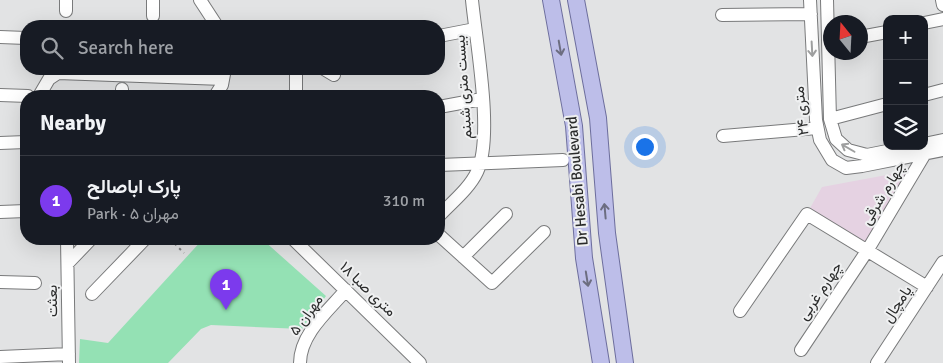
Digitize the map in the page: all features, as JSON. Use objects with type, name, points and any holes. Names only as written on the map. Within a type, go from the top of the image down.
[{"type":"main road","name":"Dr Hesabi Boulevard","points":[[552,0],[574,126],[584,258],[601,363]]},
{"type":"main road","name":"Dr Hesabi Boulevard","points":[[576,0],[598,118],[607,233],[625,363]]},
{"type":"street","points":[[153,16],[154,0]]},
{"type":"street","points":[[200,0],[213,20]]},
{"type":"street","name":"بیست متری شبنم","points":[[445,209],[476,174],[480,163],[484,138],[472,0]]},
{"type":"street","name":"۲۴ متری","points":[[810,0],[818,128],[820,140],[832,160],[846,168],[917,150]]},
{"type":"street","name":"۲۴ متری","points":[[827,0],[828,15]]},
{"type":"street","points":[[942,0],[943,5]]},
{"type":"street","points":[[722,15],[811,14]]},
{"type":"street","points":[[928,22],[943,19]]},
{"type":"street","points":[[445,35],[475,29]]},
{"type":"street","points":[[868,36],[883,33]]},
{"type":"street","points":[[0,37],[20,38]]},
{"type":"street","name":"۲۴ متری","points":[[829,60],[830,119],[836,139],[848,150],[867,155],[892,150]]},
{"type":"street","points":[[42,90],[49,78],[54,75]]},
{"type":"street","points":[[217,90],[224,75]]},
{"type":"street","points":[[296,75],[296,90]]},
{"type":"street","points":[[928,94],[943,90]]},
{"type":"street","points":[[0,95],[20,96]]},
{"type":"street","points":[[445,106],[482,99]]},
{"type":"street","points":[[830,119],[883,105]]},
{"type":"street","points":[[723,136],[818,128]]},
{"type":"street","name":"۲۴ متری","points":[[928,147],[943,140]]},
{"type":"street","points":[[0,143],[20,142]]},
{"type":"street","name":"۲۴ متری","points":[[928,148],[943,150]]},
{"type":"street","name":"چهارم شرقی","points":[[867,251],[924,150]]},
{"type":"street","points":[[445,165],[563,160]]},
{"type":"street","points":[[0,212],[20,211]]},
{"type":"street","points":[[463,256],[506,214]]},
{"type":"street","points":[[740,311],[807,214],[927,287]]},
{"type":"street","points":[[445,240],[492,283],[544,232]]},
{"type":"street","name":"بعثت","points":[[67,245],[69,359]]},
{"type":"street","points":[[68,262],[85,245]]},
{"type":"street","points":[[92,294],[139,245]]},
{"type":"street","name":"متری صبا ۱۸","points":[[298,245],[420,363]]},
{"type":"street","name":"چهارم غربی","points":[[801,350],[867,251]]},
{"type":"street","name":"پامچال","points":[[877,363],[943,262]]},
{"type":"street","points":[[0,282],[35,283]]},
{"type":"street","name":"مهران ۵","points":[[300,363],[300,353],[313,329],[346,290]]},
{"type":"street","points":[[0,357],[69,359]]},
{"type":"path","points":[[176,245],[184,252]]},
{"type":"shaded area","points":[[908,171],[866,244],[809,210],[822,187]]},
{"type":"green space","points":[[198,245],[269,245],[326,296],[302,329],[211,325],[201,329],[168,363],[79,363],[80,339],[108,343]]},
{"type":"place","name":"پارک اباصالح","points":[[226,310]]}]
